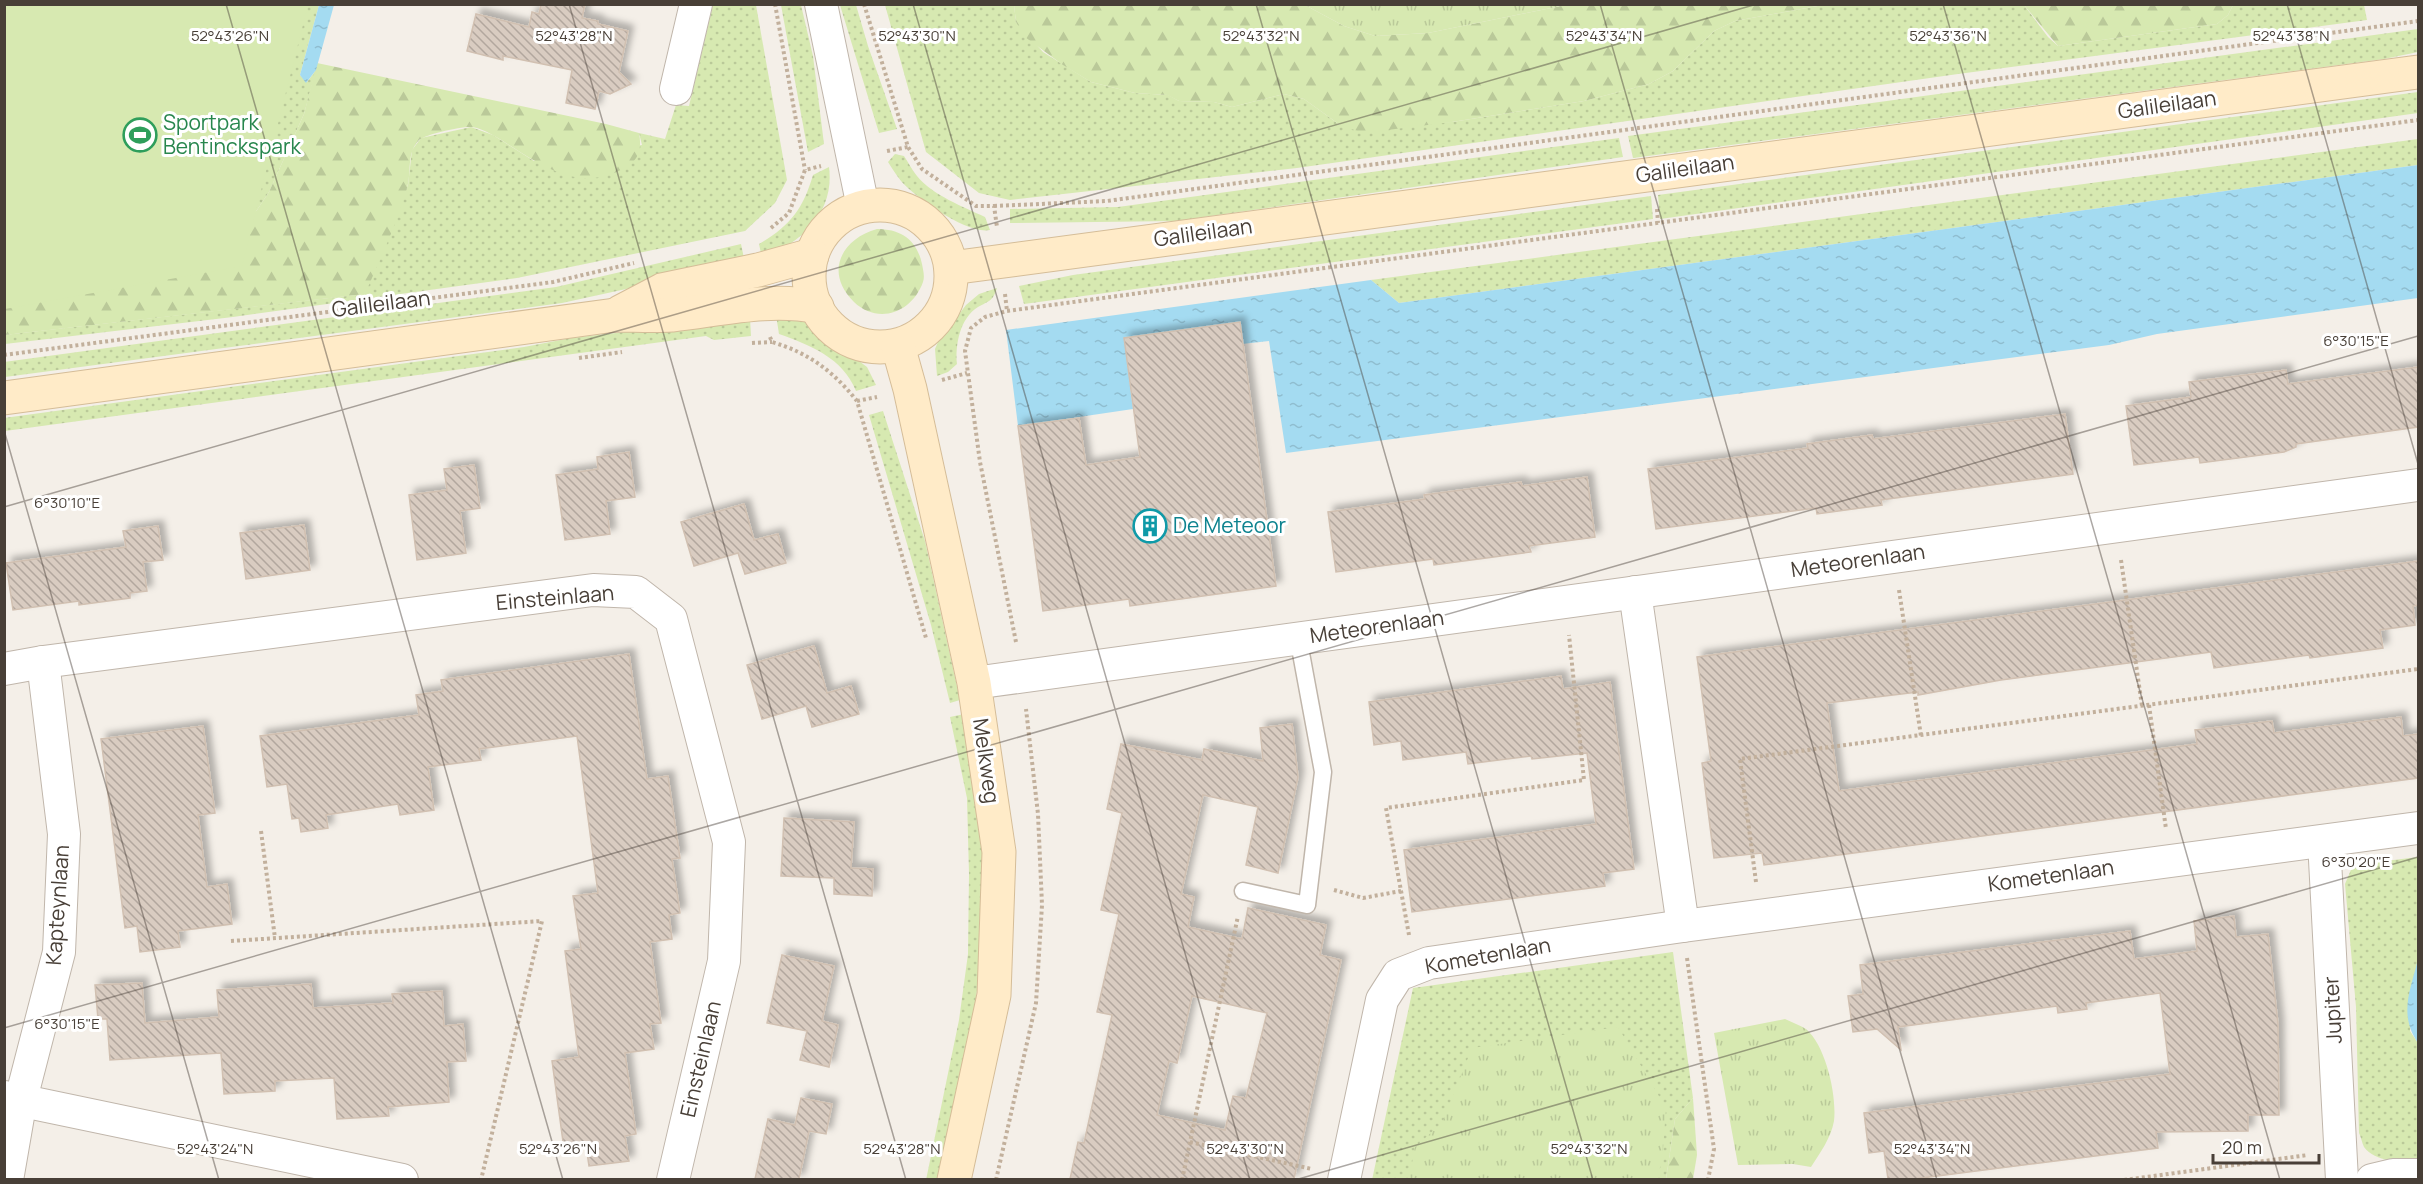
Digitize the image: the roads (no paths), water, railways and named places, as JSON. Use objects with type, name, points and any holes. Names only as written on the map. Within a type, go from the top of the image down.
[{"type":"main road","name":"Galileilaan","points":[[951,268],[2418,72]]},
{"type":"main road","points":[[882,205],[903,208],[921,217],[936,231],[946,248],[951,268],[951,288],[944,308],[933,325],[917,338],[898,346],[878,348],[859,345],[841,337],[826,324],[817,307],[810,285],[809,267],[812,255],[826,229],[843,215],[863,207],[882,205]]},
{"type":"main road","name":"Galileilaan","points":[[615,315],[662,290],[758,270],[812,255]]},
{"type":"main road","name":"Galileilaan","points":[[4,398],[615,315],[669,315],[763,304],[803,304],[817,307]]},
{"type":"main road","name":"Melkweg","points":[[898,346],[910,389],[974,683],[999,852],[994,995],[954,1179]]},
{"type":"street","points":[[676,90],[696,4]]},
{"type":"street","points":[[821,4],[863,207]]},
{"type":"street","name":"Meteorenlaan","points":[[974,683],[2418,485]]},
{"type":"street","name":"Einsteinlaan","points":[[4,669],[593,590],[636,592],[671,619],[729,842],[724,961],[673,1179]]},
{"type":"street","points":[[1635,592],[1683,926]]},
{"type":"street","name":"Kapteynlaan","points":[[8,1179],[13,1098],[59,952],[64,834],[43,662]]},
{"type":"street","name":"Kometenlaan","points":[[1344,1178],[1382,1000],[1398,975],[1429,963],[1683,926],[2418,828]]},
{"type":"street","name":"Jupiter","points":[[2324,841],[2341,1165]]},
{"type":"street","points":[[13,1098],[402,1179]]},
{"type":"street","points":[[2372,1179],[2393,1174],[2418,1175]]},
{"type":"lane","name":"Meteorenlaan","points":[[1243,891],[1307,904],[1323,772],[1298,638]]},
{"type":"water","points":[[319,5],[334,5],[316,70],[306,83],[300,75]]},
{"type":"water","points":[[2418,165],[2418,298],[2157,334],[2109,345],[1286,453],[1269,341],[1242,344],[1240,322],[1124,338],[1133,409],[1018,426],[1006,330],[1371,280],[1399,303]]},
{"type":"water","points":[[2418,959],[2418,1043],[2412,1032],[2407,1012]]},
{"type":"place","name":"Sportpark Bentinckspark","points":[[140,135]]},
{"type":"place","name":"De Meteoor","points":[[1150,526]]}]
